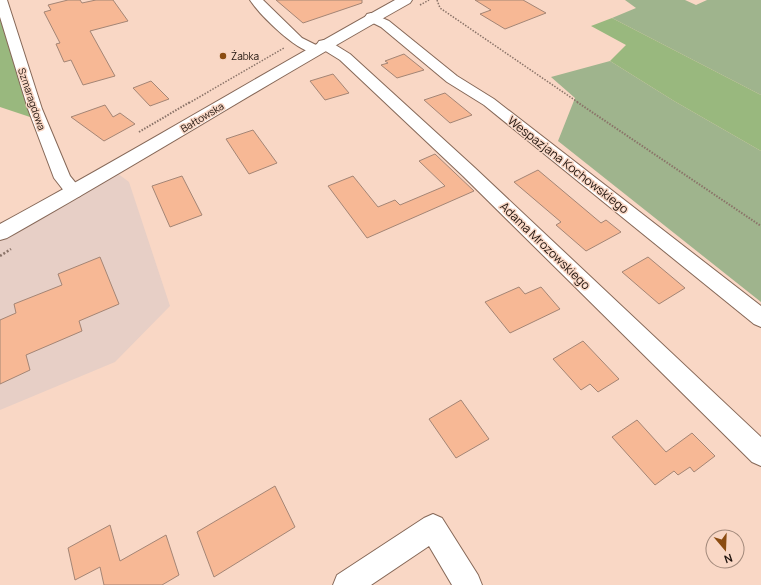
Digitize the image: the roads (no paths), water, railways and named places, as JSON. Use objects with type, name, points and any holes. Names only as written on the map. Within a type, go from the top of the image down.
[{"type":"main road","name":"Bałtowska","points":[[0,233],[74,192],[319,47],[405,0]]},
{"type":"street","name":"Szmaragdowa","points":[[1,0],[34,109],[62,178],[74,192]]},
{"type":"street","name":"Adama Mrozowskiego","points":[[256,0],[297,41],[319,47],[345,57],[470,172],[761,454]]},
{"type":"street","name":"Wespazjana Kochowskiego","points":[[372,17],[385,24],[452,80],[489,102],[761,318]]},
{"type":"street","points":[[347,585],[433,527],[468,585]]},
{"type":"place","name":"Żabka","points":[[223,56]]}]
